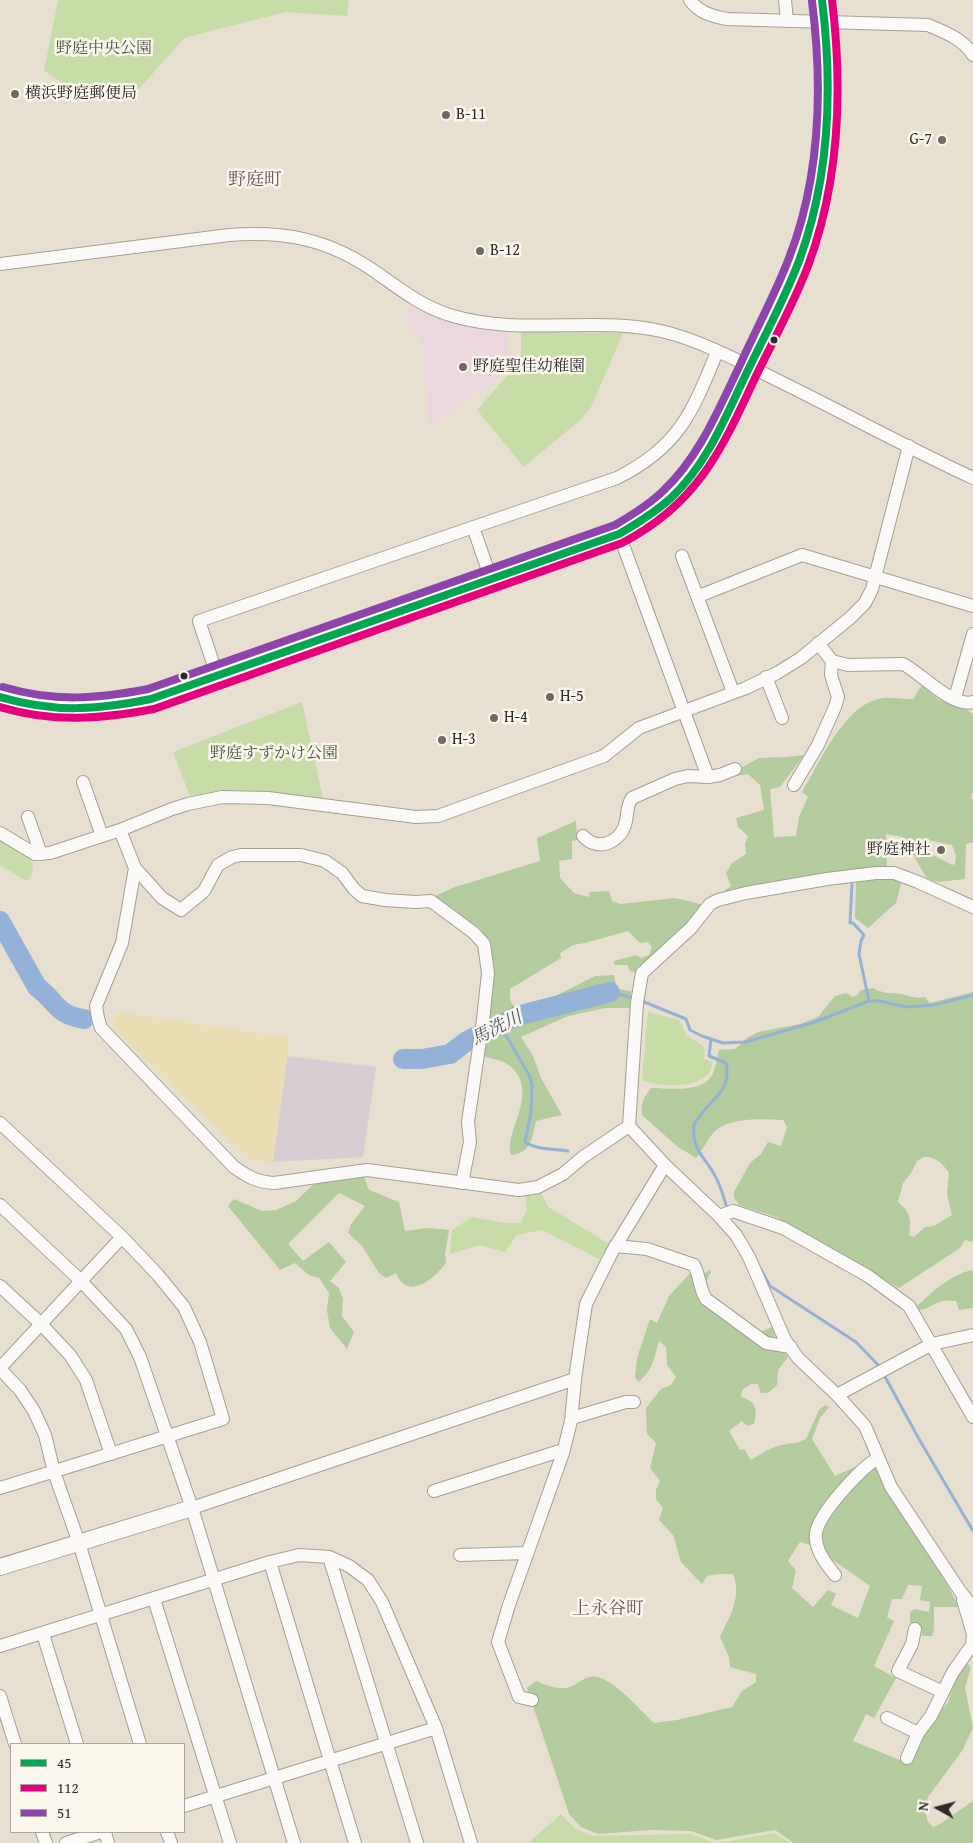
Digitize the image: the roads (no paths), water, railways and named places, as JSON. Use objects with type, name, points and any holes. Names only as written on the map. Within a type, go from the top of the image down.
[{"type":"street","points":[[690,0],[698,9],[726,19],[928,25],[953,36],[970,50],[973,55]]},
{"type":"street","points":[[785,0],[787,21]]},
{"type":"street","points":[[0,697],[36,706],[64,709],[94,709],[151,699],[619,534],[664,504],[690,478],[712,444],[786,293],[804,248],[816,208],[827,133],[828,64],[822,0]]},
{"type":"street","points":[[0,264],[229,235],[253,233],[286,235],[315,242],[342,252],[418,301],[451,316],[470,321],[644,328],[677,335],[750,366],[973,478]]},
{"type":"street","points":[[217,676],[199,621],[616,478],[636,469],[674,438],[689,416],[717,352]]},
{"type":"street","points":[[0,833],[35,854],[50,853],[120,830],[172,809],[222,797],[268,798],[416,817],[438,816],[604,756],[639,728],[746,688],[777,673],[800,658],[850,618],[865,603],[872,589],[909,446]]},
{"type":"street","points":[[474,527],[491,579]]},
{"type":"street","points":[[619,534],[708,777]]},
{"type":"street","points":[[699,596],[802,555],[973,606]]},
{"type":"street","points":[[682,556],[699,596],[733,692]]},
{"type":"street","points":[[955,698],[973,634]]},
{"type":"street","points":[[794,785],[818,745],[838,696],[832,675],[832,662],[818,643]]},
{"type":"street","points":[[832,662],[848,665],[903,664],[937,689],[955,698],[969,703],[973,702]]},
{"type":"street","points":[[766,677],[782,718]]},
{"type":"street","points":[[583,836],[592,843],[603,845],[622,833],[629,802],[632,798],[675,779],[688,776],[708,777],[720,775],[735,769]]},
{"type":"street","points":[[83,782],[102,836]]},
{"type":"street","points":[[28,817],[41,854]]},
{"type":"street","points":[[120,830],[135,868],[162,898],[181,910],[204,891],[218,866],[232,857],[242,855],[301,855],[325,861],[342,873],[362,896],[385,900],[431,901],[474,933],[484,944],[488,972],[468,1122],[470,1142],[462,1183]]},
{"type":"street","points":[[135,868],[122,943],[96,1006],[98,1018],[102,1028],[234,1168],[249,1178],[274,1183],[367,1170],[519,1190],[538,1187],[562,1174],[583,1157],[629,1126]]},
{"type":"street","points":[[973,907],[894,873],[876,873],[827,879],[746,893],[710,904],[691,928],[642,974],[637,998],[629,1126],[665,1165],[724,1214],[748,1257],[785,1340],[798,1358],[837,1395],[865,1426],[891,1488],[973,1608]]},
{"type":"street","points":[[0,1123],[122,1237],[158,1275],[184,1307],[200,1342],[223,1419],[0,1488]]},
{"type":"street","points":[[532,1700],[519,1696],[498,1642],[526,1553],[564,1450],[572,1418],[575,1379],[586,1304],[615,1246],[665,1165]]},
{"type":"street","points":[[0,1205],[80,1280],[126,1329],[140,1357],[192,1508],[294,1843]]},
{"type":"street","points":[[724,1214],[783,1228],[868,1276],[909,1306],[973,1417]]},
{"type":"street","points":[[122,1237],[0,1368],[20,1390],[34,1411],[45,1435],[54,1472],[79,1543],[140,1743]]},
{"type":"street","points":[[615,1246],[647,1249],[694,1265],[698,1271],[700,1291],[706,1299],[766,1343],[790,1347]]},
{"type":"street","points":[[0,1286],[41,1324],[70,1355],[86,1380],[111,1454]]},
{"type":"street","points":[[837,1395],[932,1344],[973,1335]]},
{"type":"street","points":[[0,1568],[192,1508],[575,1379]]},
{"type":"street","points":[[572,1418],[626,1402],[634,1402]]},
{"type":"street","points":[[434,1491],[564,1450]]},
{"type":"street","points":[[835,1575],[818,1548],[816,1533],[821,1520],[843,1490],[868,1464],[878,1458]]},
{"type":"street","points":[[460,1555],[526,1553]]},
{"type":"street","points":[[0,1646],[270,1562],[300,1555],[329,1557],[350,1566],[368,1580],[382,1602],[436,1728],[471,1843]]},
{"type":"street","points":[[329,1557],[417,1843]]},
{"type":"street","points":[[270,1562],[355,1843]]},
{"type":"street","points":[[907,1758],[918,1733],[931,1716],[952,1672],[972,1645],[973,1634],[960,1591]]},
{"type":"street","points":[[154,1599],[230,1843]]},
{"type":"street","points":[[915,1629],[912,1644],[898,1671],[943,1692]]},
{"type":"street","points":[[43,1634],[77,1743]]},
{"type":"street","points":[[0,1696],[15,1743]]},
{"type":"street","points":[[888,1718],[918,1733]]},
{"type":"street","points":[[185,1806],[436,1728]]},
{"type":"street","points":[[66,1843],[98,1833]]},
{"type":"waterway","points":[[852,884],[850,923],[853,923],[864,935],[859,954],[869,1001]]},
{"type":"waterway","name":"馬洗川","points":[[0,921],[37,987],[61,1011],[84,1019]]},
{"type":"waterway","points":[[610,992],[633,998]]},
{"type":"waterway","name":"馬洗川","points":[[403,1059],[422,1059],[450,1054],[467,1041],[517,1016],[610,992]]},
{"type":"waterway","points":[[642,1001],[686,1019],[690,1030],[723,1043],[745,1042],[815,1022],[869,1001],[880,1001],[906,1007],[934,1005],[973,995]]},
{"type":"waterway","points":[[496,1026],[507,1037],[529,1075],[532,1085],[531,1113],[525,1142],[540,1148],[568,1151]]},
{"type":"waterway","points":[[711,1039],[709,1056],[726,1063],[726,1080],[720,1093],[695,1123],[694,1140],[699,1152],[719,1183],[728,1211]]},
{"type":"waterway","points":[[760,1268],[770,1286],[856,1342],[880,1367]]},
{"type":"waterway","points":[[883,1373],[973,1531]]},
{"type":"place","name":"横浜野庭郵便局","points":[[15,94]]},
{"type":"place","name":"B-11","points":[[446,115]]},
{"type":"place","name":"G-7","points":[[942,140]]},
{"type":"place","name":"B-12","points":[[480,251]]},
{"type":"place","name":"野庭聖佳幼稚園","points":[[463,367]]},
{"type":"place","name":"H-5","points":[[550,697]]},
{"type":"place","name":"H-4","points":[[494,718]]},
{"type":"place","name":"H-3","points":[[442,740]]},
{"type":"place","name":"野庭神社","points":[[941,850]]},
{"type":"district","name":"野庭町","points":[[255,180]]},
{"type":"district","name":"上永谷町","points":[[608,1609]]},
{"type":"park label","name":"野庭中央公園","points":[[104,49]]},
{"type":"park label","name":"野庭すずかけ公園","points":[[274,754]]}]
